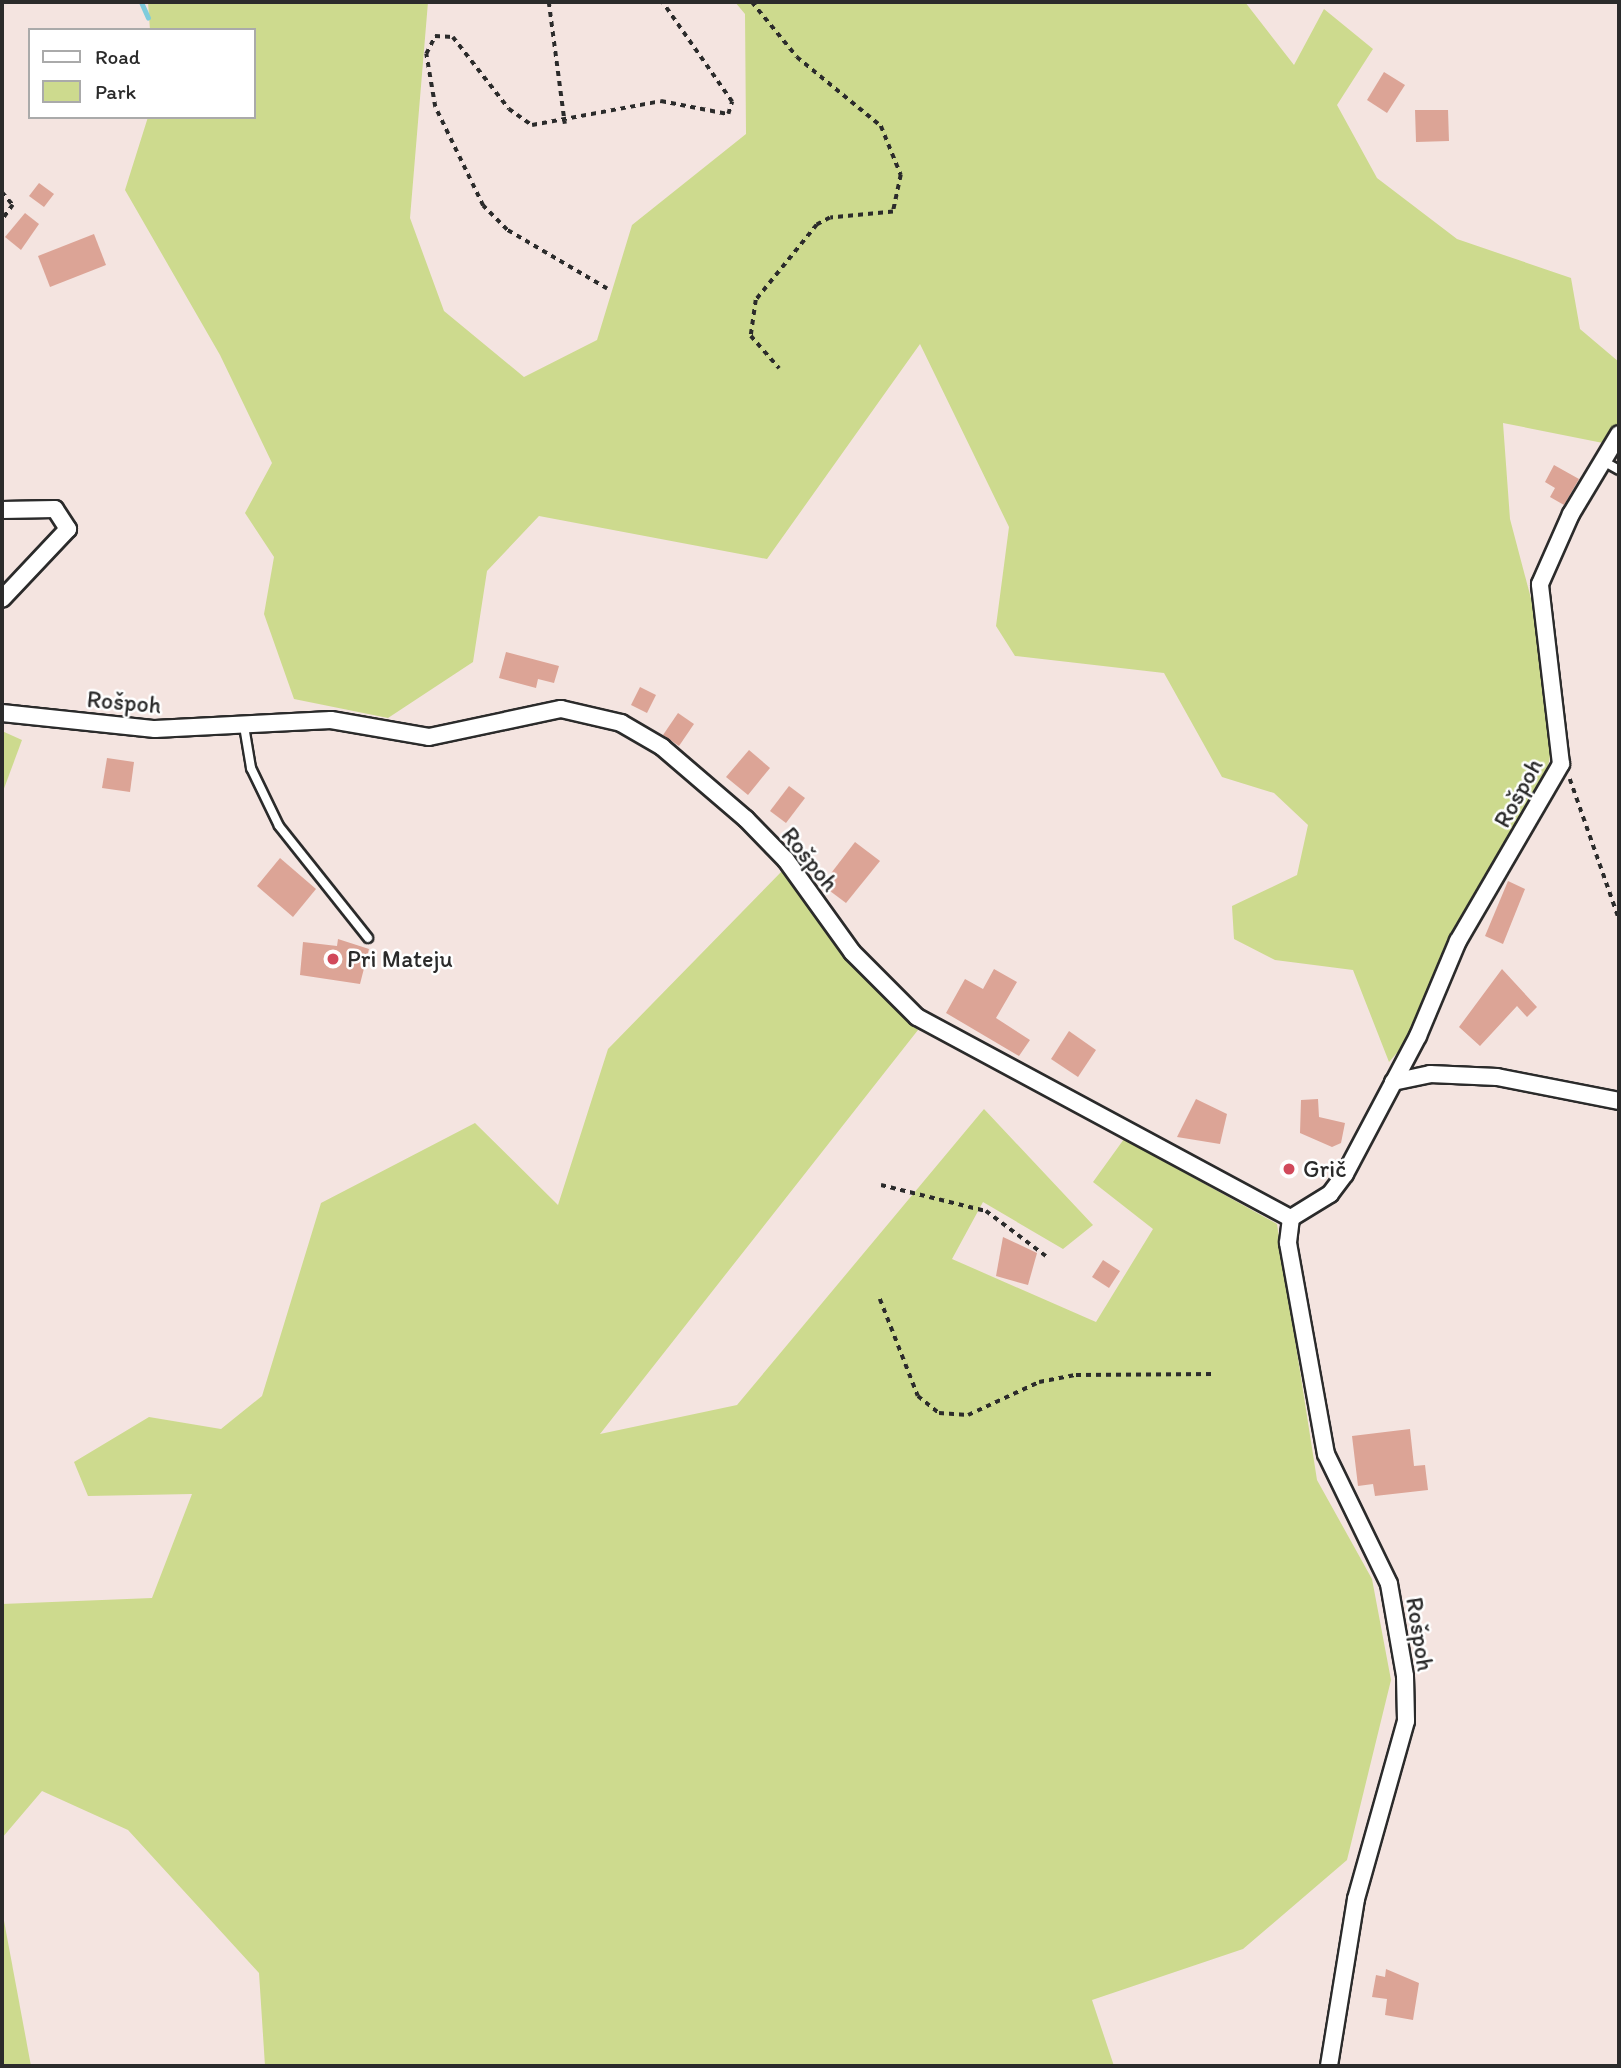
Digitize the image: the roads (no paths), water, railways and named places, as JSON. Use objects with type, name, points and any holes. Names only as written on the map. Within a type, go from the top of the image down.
[{"type":"street","name":"Rošpoh","points":[[1291,1218],[1330,1194],[1393,1082],[1458,941],[1561,764],[1540,584],[1619,434]]},
{"type":"street","points":[[2,510],[55,509],[68,529],[2,598]]},
{"type":"street","name":"Rošpoh","points":[[2,713],[155,729],[331,720],[429,737],[561,709],[621,723],[662,747],[746,819],[786,860],[852,952],[917,1017],[1291,1218]]},
{"type":"street","points":[[1393,1082],[1430,1074],[1497,1077],[1619,1101]]},
{"type":"street","name":"Rošpoh","points":[[1291,1218],[1288,1243],[1326,1454],[1389,1584],[1405,1676],[1406,1721],[1356,1899],[1329,2066]]},
{"type":"lane","points":[[1603,461],[1619,470]]},
{"type":"lane","points":[[244,726],[250,768],[279,826],[368,938]]},
{"type":"waterway","points":[[141,2],[148,18]]},
{"type":"place","name":"Pri Mateju","points":[[333,959]]},
{"type":"place","name":"Grič","points":[[1289,1169]]}]
